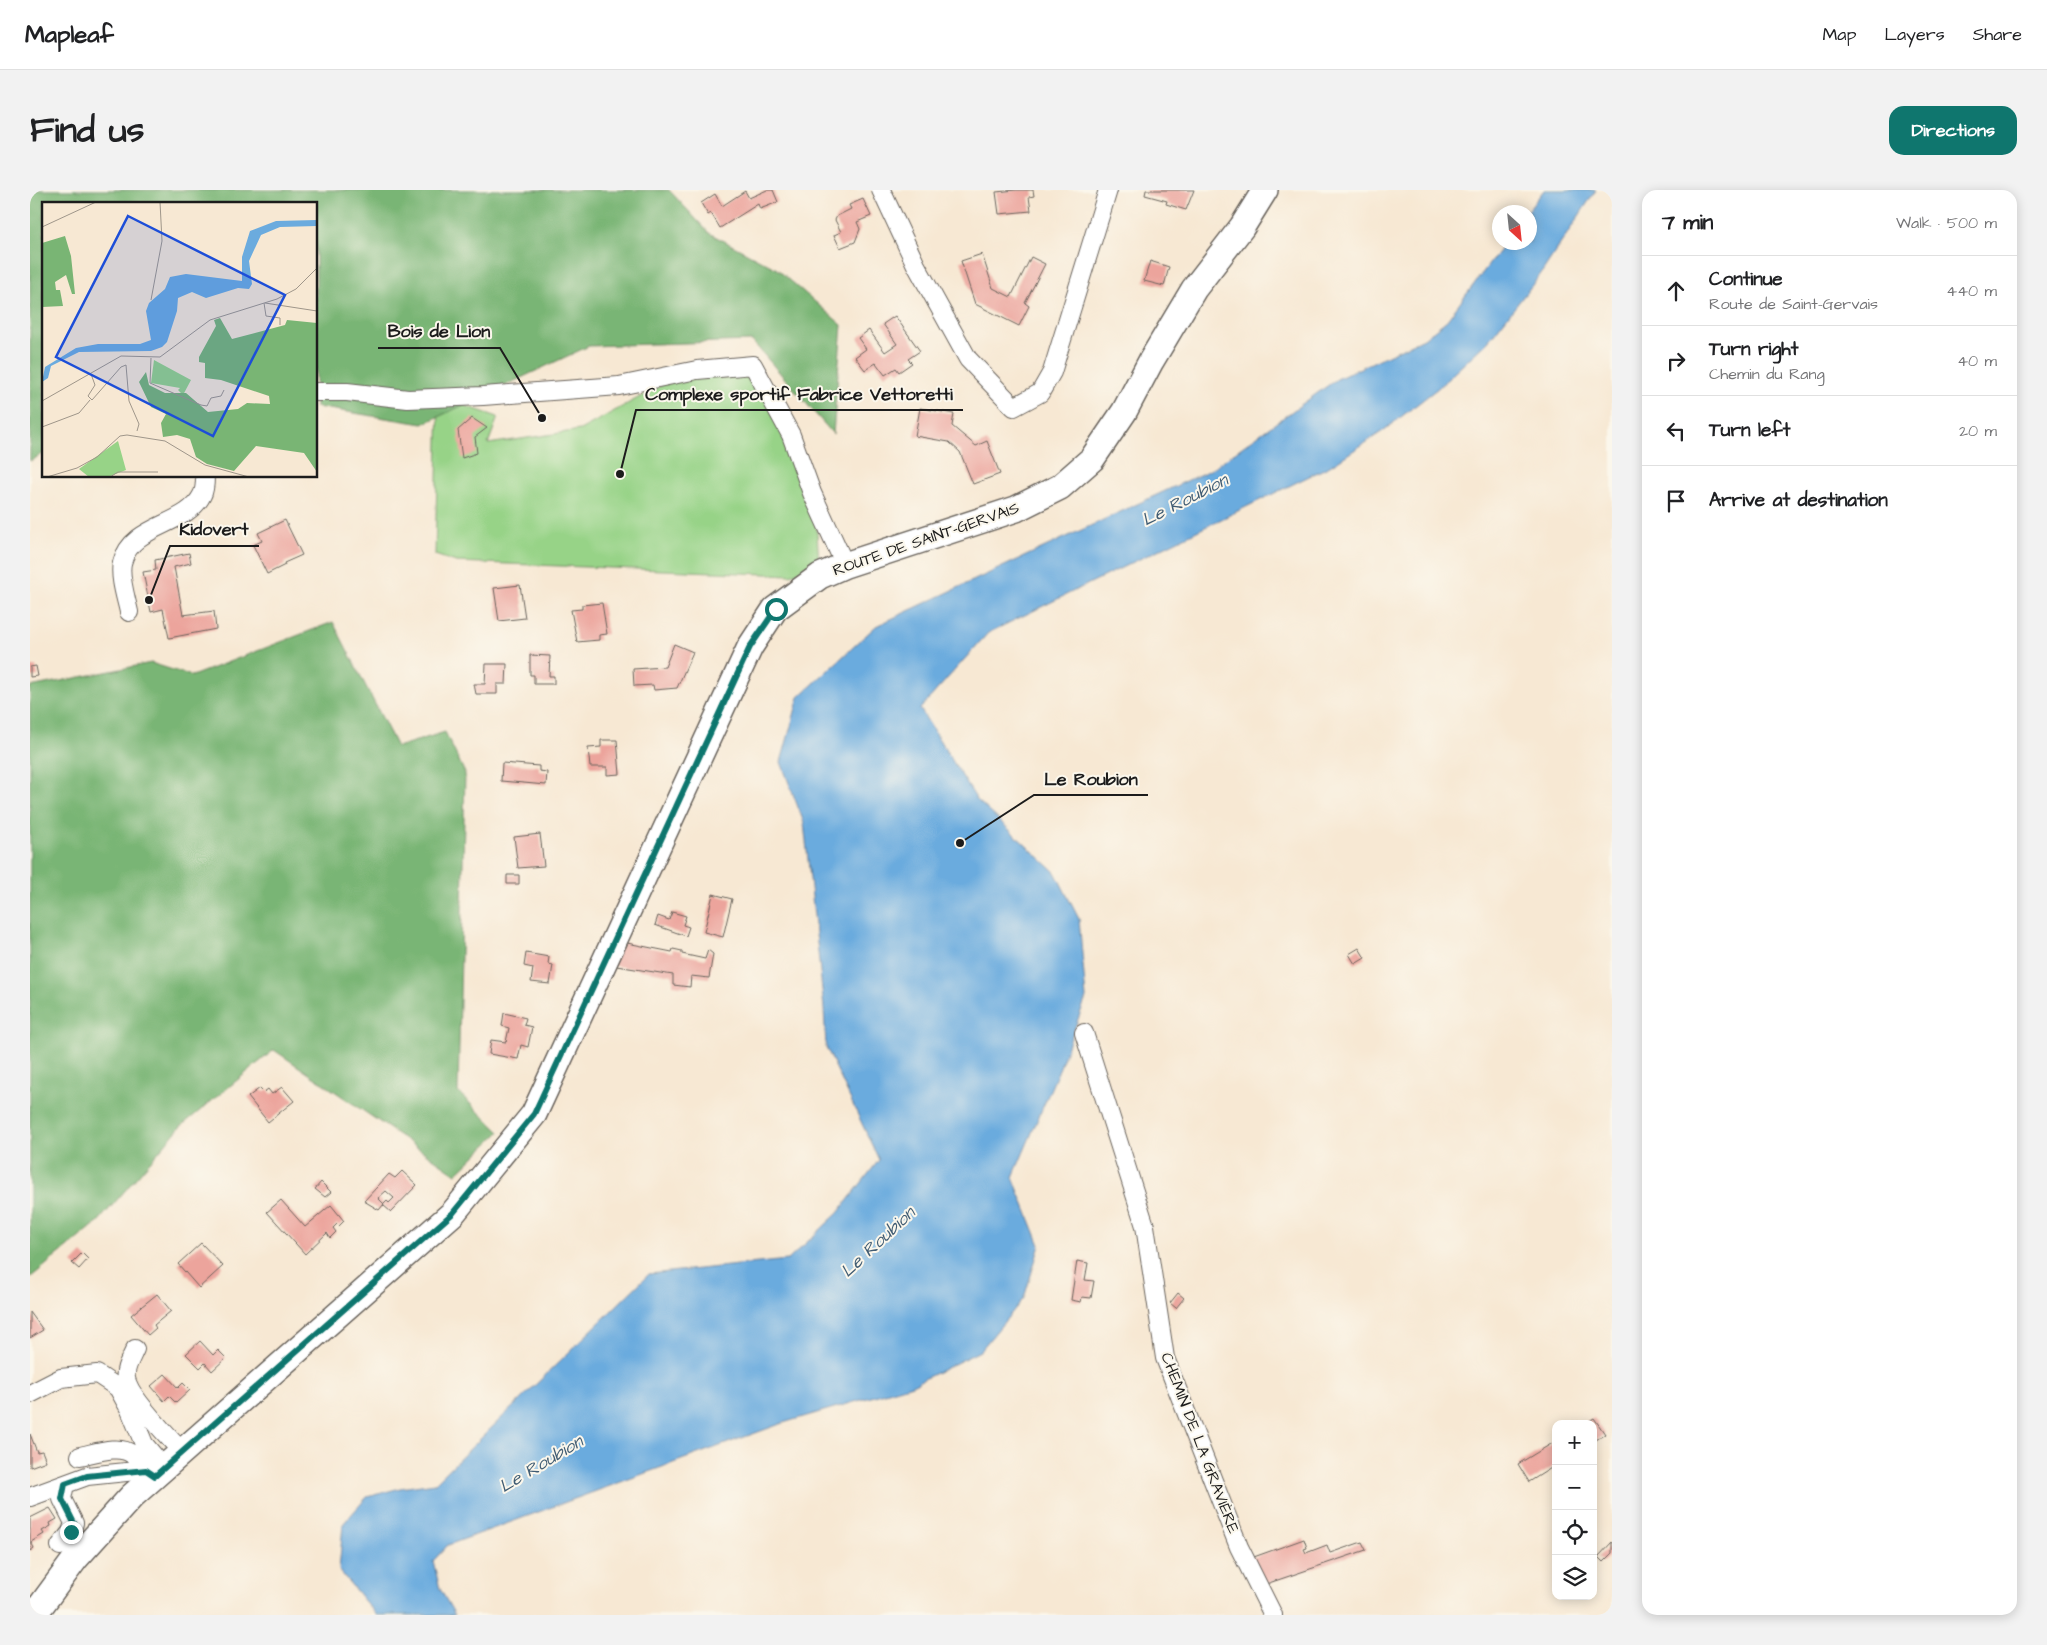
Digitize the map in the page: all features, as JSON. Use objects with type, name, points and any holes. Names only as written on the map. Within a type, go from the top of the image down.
[{"type":"street","points":[[881,190],[916,265],[968,359],[1014,407],[1040,393],[1052,372],[1108,190]]},
{"type":"street","name":"ROUTE DE SAINT-GERVAIS","points":[[34,1615],[76,1558],[132,1496],[162,1466],[453,1213],[534,1114],[750,647],[776,609],[820,576],[845,565],[1016,509],[1060,487],[1092,459],[1124,412],[1151,360],[1194,289],[1242,227],[1263,190]]},
{"type":"street","points":[[318,392],[347,392],[408,399],[483,396],[619,386],[696,370],[753,365],[791,435],[812,493],[845,565]]},
{"type":"street","points":[[129,612],[122,563],[129,549],[146,532],[188,511],[197,503],[204,493],[205,478]]},
{"type":"street","name":"CHEMIN DE LA GRAVIÈRE","points":[[1084,1033],[1145,1226],[1165,1358],[1239,1547],[1273,1615]]},
{"type":"street","points":[[135,1349],[126,1368],[126,1380],[140,1403],[162,1466]]},
{"type":"street","points":[[30,1394],[61,1378],[97,1374],[118,1388],[130,1410],[144,1444],[162,1466]]},
{"type":"street","points":[[80,1456],[108,1450],[124,1450],[162,1466]]},
{"type":"street","points":[[30,1498],[87,1476],[162,1466]]},
{"type":"street","points":[[60,1546],[71,1532],[74,1523],[62,1499],[65,1484]]},
{"type":"green space","points":[[30,190],[669,190],[709,233],[777,269],[842,325],[833,434],[752,341],[589,346],[423,424],[318,407],[318,202],[42,202],[42,454],[30,461]]},
{"type":"green space","points":[[745,369],[767,392],[815,504],[819,563],[791,575],[456,562],[435,555],[439,404],[463,405],[498,417],[488,444],[580,430],[685,372]]},
{"type":"green space","points":[[333,622],[397,747],[445,732],[465,773],[458,1092],[500,1132],[456,1174],[274,1050],[180,1127],[98,1222],[30,1278],[30,687],[151,663],[192,676]]},
{"type":"water","points":[[1544,190],[1596,190],[1540,275],[1489,340],[1438,388],[1383,431],[1330,466],[988,633],[920,709],[977,800],[1055,872],[1079,919],[1086,998],[1060,1067],[1013,1177],[1040,1245],[1024,1298],[980,1351],[912,1385],[783,1423],[448,1545],[433,1561],[440,1589],[455,1615],[376,1615],[339,1570],[343,1524],[367,1497],[400,1488],[435,1483],[649,1274],[788,1260],[838,1213],[879,1160],[826,1047],[824,1008],[804,823],[781,762],[799,697],[876,626],[1210,470],[1337,379],[1424,338],[1447,320],[1500,250],[1537,250],[1537,205],[1532,205]]},
{"type":"building","points":[[767,190],[773,190],[778,202],[760,209],[758,204],[720,228],[711,213],[708,215],[701,203],[715,194],[722,206],[745,191],[749,198]]},
{"type":"building","points":[[1033,190],[1034,196],[1029,197],[1031,211],[999,214],[996,192]]},
{"type":"building","points":[[1146,190],[1194,190],[1186,210],[1166,204],[1167,201],[1145,195]]},
{"type":"building","points":[[863,199],[871,216],[857,222],[860,229],[855,242],[840,248],[834,235],[841,232],[835,220],[837,216],[851,209],[849,205]]},
{"type":"building","points":[[982,254],[993,288],[1011,297],[1031,257],[1045,264],[1025,303],[1029,306],[1019,326],[975,304],[961,261]]},
{"type":"building","points":[[1150,261],[1169,267],[1164,286],[1144,281]]},
{"type":"building","points":[[895,316],[920,351],[908,359],[912,363],[899,372],[896,368],[885,375],[876,363],[865,370],[855,357],[866,349],[858,338],[869,330],[885,352],[897,344],[883,324]]},
{"type":"building","points":[[920,408],[954,414],[952,426],[976,446],[987,441],[1000,474],[973,484],[960,452],[949,442],[915,436]]},
{"type":"building","points":[[472,418],[487,428],[475,437],[477,453],[462,458],[458,430]]},
{"type":"building","points":[[285,520],[302,555],[284,563],[285,565],[267,574],[253,545],[262,541],[258,533]]},
{"type":"building","points":[[189,553],[191,563],[174,567],[183,615],[214,611],[216,629],[169,638],[163,609],[151,612],[143,572],[156,570],[155,560]]},
{"type":"building","points":[[520,585],[525,618],[499,621],[494,588]]},
{"type":"building","points":[[602,603],[607,634],[599,635],[599,640],[577,642],[571,610],[582,609],[582,605]]},
{"type":"building","points":[[674,644],[693,652],[677,688],[654,690],[653,685],[634,686],[633,669],[665,667]]},
{"type":"building","points":[[530,655],[550,656],[549,676],[554,676],[554,684],[534,684],[534,675],[530,675]]},
{"type":"building","points":[[486,664],[507,664],[506,684],[497,684],[497,694],[476,694],[474,684],[485,684]]},
{"type":"building","points":[[36,666],[38,676],[30,677],[30,667]]},
{"type":"building","points":[[601,740],[617,740],[620,774],[607,775],[607,767],[590,767],[588,748],[601,747]]},
{"type":"building","points":[[502,763],[539,766],[539,771],[547,772],[546,785],[501,781]]},
{"type":"building","points":[[540,834],[544,866],[518,868],[514,837]]},
{"type":"building","points":[[507,875],[519,875],[519,884],[507,884]]},
{"type":"building","points":[[713,894],[732,899],[723,937],[704,932]]},
{"type":"building","points":[[672,912],[686,916],[683,925],[689,927],[686,936],[655,925],[658,916],[669,920]]},
{"type":"building","points":[[622,942],[672,952],[673,949],[682,951],[682,954],[705,959],[708,950],[713,954],[709,978],[691,976],[690,987],[673,985],[673,975],[610,965]]},
{"type":"building","points":[[1359,948],[1365,958],[1355,964],[1349,954]]},
{"type":"building","points":[[526,953],[549,957],[548,964],[553,965],[550,984],[531,982],[533,968],[524,966]]},
{"type":"building","points":[[504,1013],[526,1018],[524,1025],[532,1027],[528,1047],[521,1045],[518,1059],[489,1054],[491,1040],[506,1042],[509,1028],[502,1026]]},
{"type":"building","points":[[282,1087],[294,1101],[268,1122],[248,1097],[260,1088],[264,1092],[268,1089],[272,1094]]},
{"type":"building","points":[[402,1171],[417,1185],[391,1212],[383,1205],[379,1210],[364,1201],[389,1174],[395,1178]],"holes":[[[386,1191],[394,1198],[389,1203],[387,1201],[384,1204],[378,1198]]]},
{"type":"building","points":[[321,1182],[331,1192],[325,1197],[315,1189]]},
{"type":"building","points":[[281,1200],[305,1227],[331,1205],[344,1221],[339,1226],[337,1224],[333,1228],[336,1232],[330,1238],[327,1233],[305,1254],[267,1212]]},
{"type":"building","points":[[201,1243],[223,1266],[199,1288],[178,1264]]},
{"type":"building","points":[[82,1253],[88,1259],[79,1269],[72,1263]]},
{"type":"building","points":[[1077,1261],[1088,1263],[1085,1280],[1094,1281],[1091,1298],[1082,1297],[1081,1302],[1071,1300]]},
{"type":"building","points":[[1178,1293],[1184,1298],[1176,1308],[1170,1303]]},
{"type":"building","points":[[157,1294],[171,1311],[154,1325],[156,1328],[148,1335],[131,1315]]},
{"type":"building","points":[[30,1312],[43,1330],[30,1338]]},
{"type":"building","points":[[200,1341],[213,1355],[218,1350],[226,1358],[212,1371],[205,1363],[200,1368],[186,1354]]},
{"type":"building","points":[[165,1374],[178,1388],[183,1383],[190,1390],[176,1403],[169,1396],[164,1401],[151,1386]]},
{"type":"building","points":[[1597,1422],[1605,1434],[1597,1439]]},
{"type":"building","points":[[30,1434],[37,1452],[42,1451],[46,1461],[30,1467]]},
{"type":"building","points":[[1552,1443],[1552,1468],[1529,1482],[1518,1464]]},
{"type":"building","points":[[50,1508],[57,1519],[50,1523],[51,1526],[42,1531],[44,1534],[31,1542],[34,1548],[30,1551],[30,1518]]},
{"type":"building","points":[[1304,1539],[1307,1548],[1304,1549],[1306,1553],[1327,1545],[1330,1553],[1362,1542],[1366,1550],[1263,1585],[1251,1558]]},
{"type":"building","points":[[1612,1542],[1612,1553],[1603,1562],[1598,1557]]},
{"type":"place","name":"Bois de Lion","points":[[542,418]]},
{"type":"place","name":"Complexe sportif Fabrice Vettoretti","points":[[620,474]]},
{"type":"place","name":"Kidovert","points":[[149,600]]},
{"type":"place","name":"Le Roubion","points":[[960,843]]},
{"type":"route","points":[[71,1532],[74,1523],[62,1499],[65,1484],[87,1476],[146,1470],[155,1476],[453,1213],[534,1114],[750,647],[776,609]]}]
